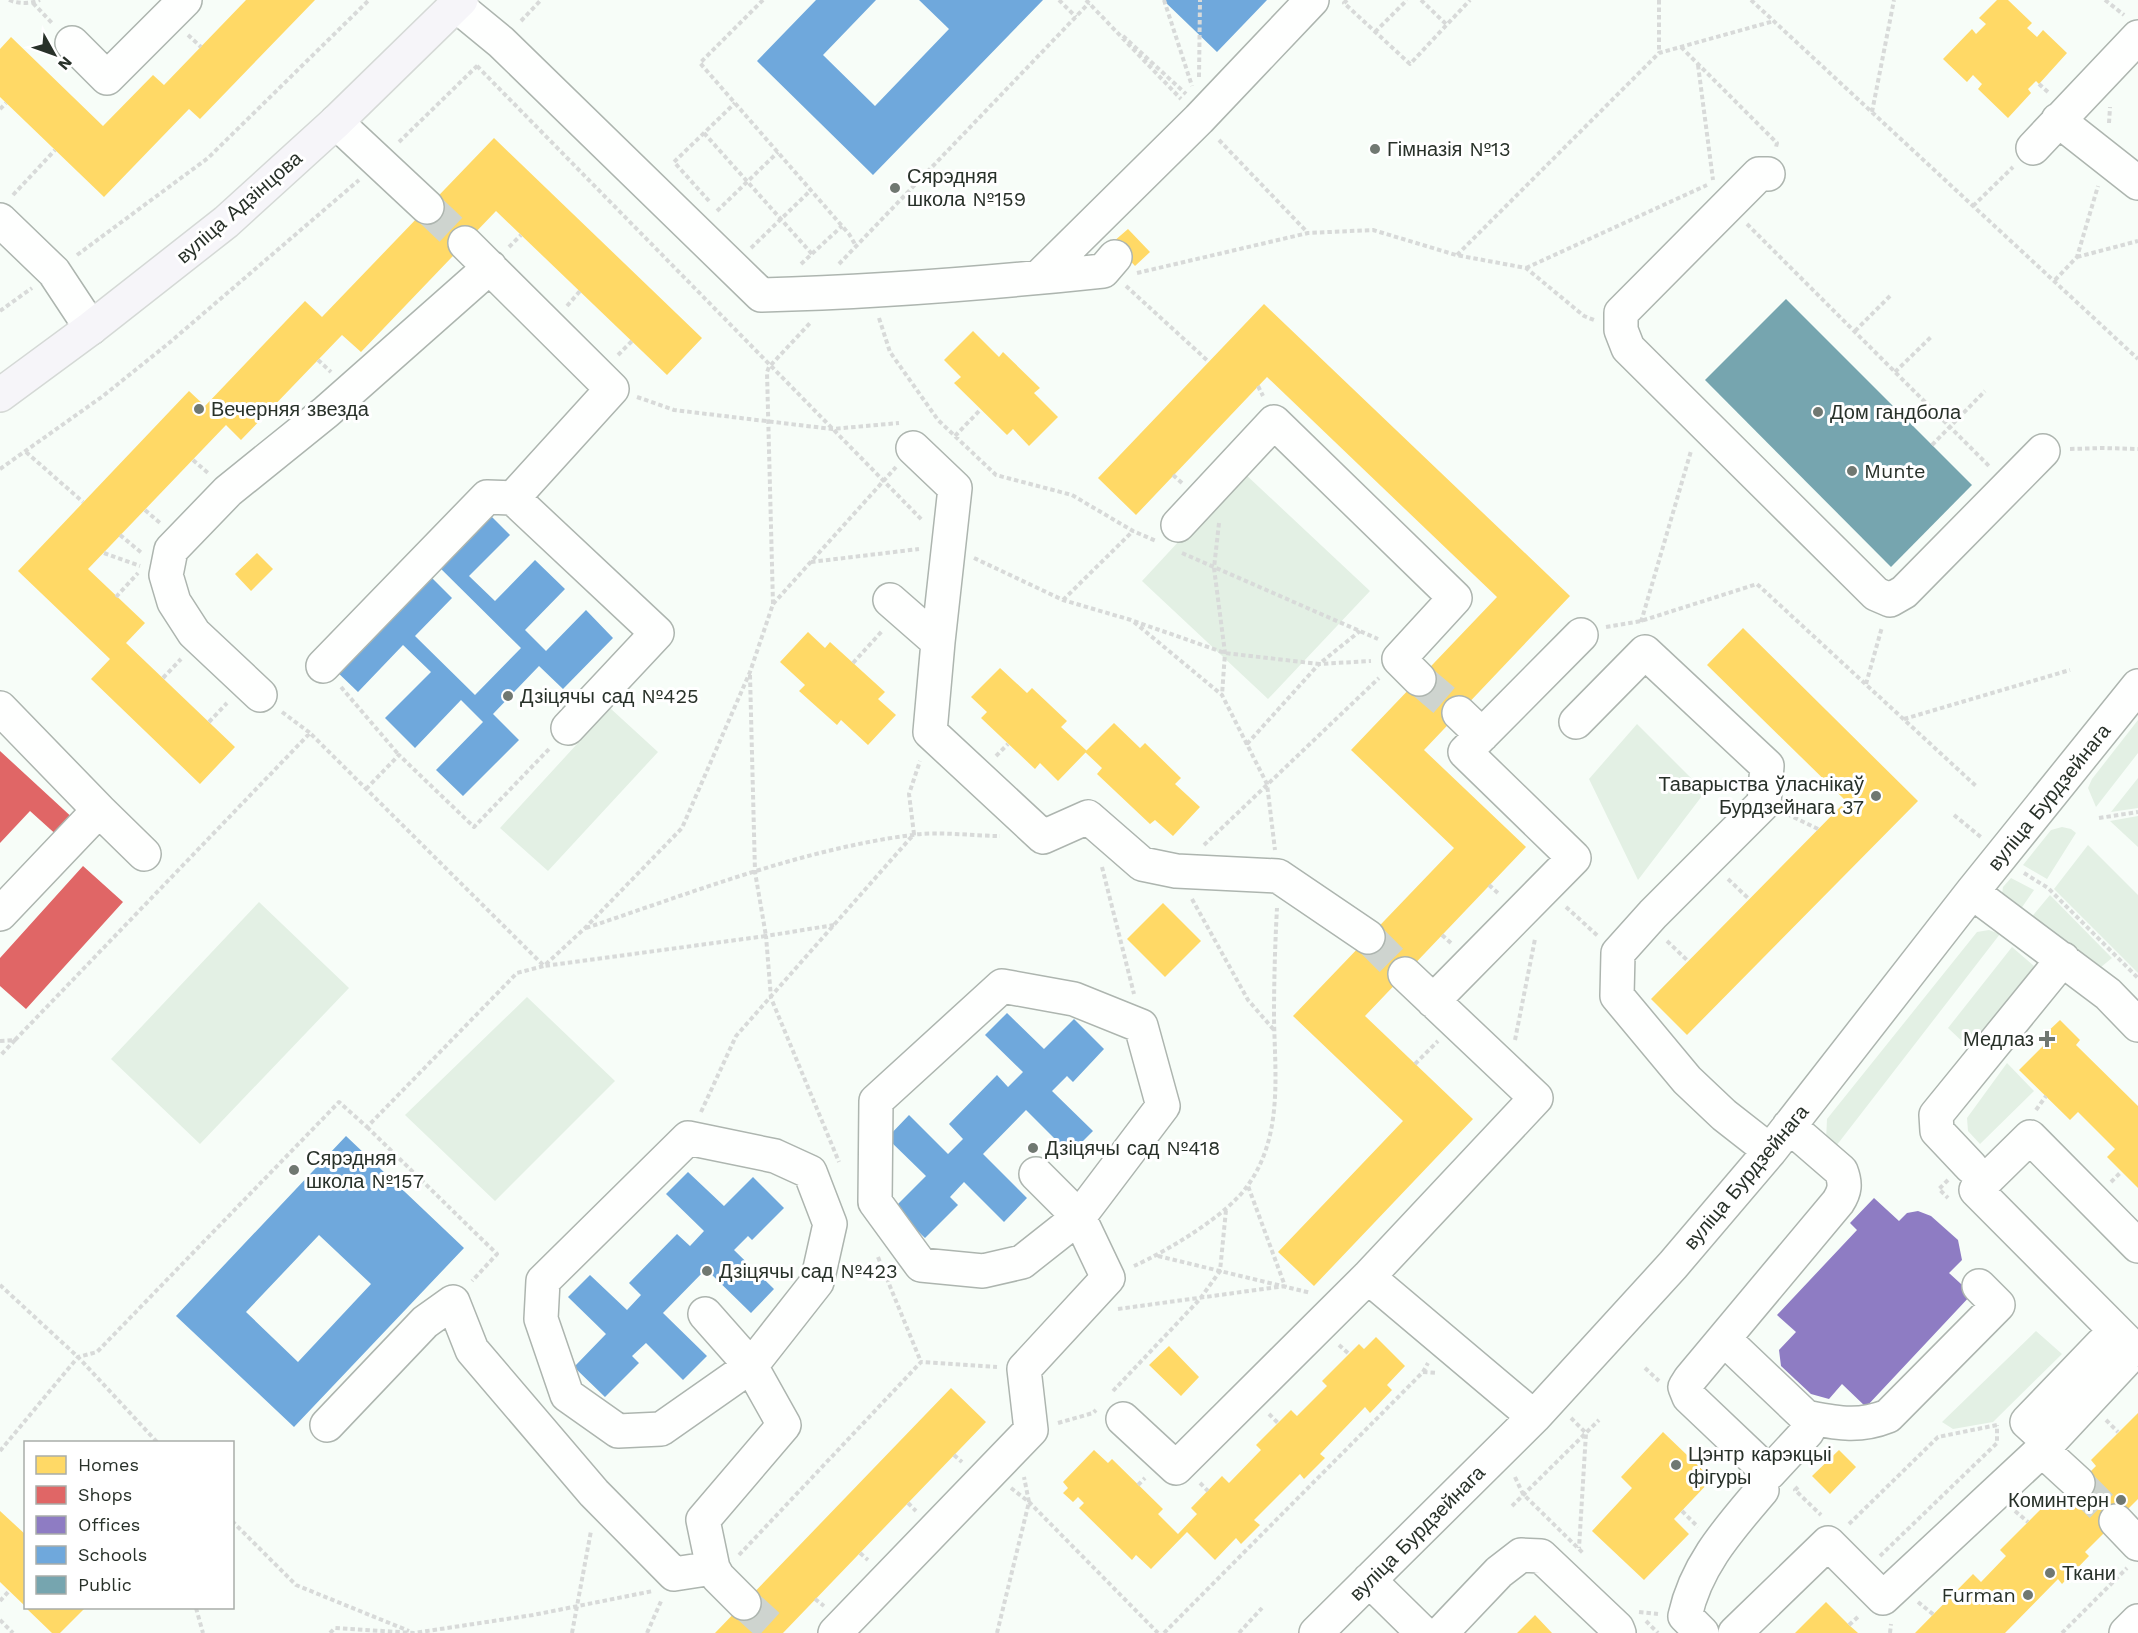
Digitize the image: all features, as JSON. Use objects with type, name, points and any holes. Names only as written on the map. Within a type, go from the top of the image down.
[{"type":"main road","name":"вуліца Адзінцова","points":[[0,395],[91,328],[226,222],[336,122],[458,2]]},
{"type":"street","points":[[72,44],[107,78],[185,0]]},
{"type":"street","points":[[1039,278],[1199,119],[1312,0]]},
{"type":"street","points":[[458,2],[761,295],[869,290],[1120,271]]},
{"type":"street","points":[[2033,148],[2138,37]]},
{"type":"street","points":[[2058,120],[2138,183]]},
{"type":"street","points":[[336,122],[427,207]]},
{"type":"street","points":[[1768,174],[1759,174],[1722,192],[1621,313],[1620,330],[1629,348],[1700,421],[1876,594],[1890,600],[1904,592],[2043,451]]},
{"type":"street","points":[[4,210],[54,272],[91,328]]},
{"type":"street","points":[[465,243],[612,389],[513,498]]},
{"type":"street","points":[[260,695],[194,633],[174,602],[166,575],[171,550],[228,491],[326,412],[490,267]]},
{"type":"street","points":[[1178,525],[1274,422],[1455,598],[1409,669]]},
{"type":"street","points":[[914,430],[955,488],[930,732],[1043,837],[1088,817],[1142,864],[1176,871],[1278,876],[1368,937]]},
{"type":"street","points":[[323,666],[487,497],[513,498],[657,633],[568,728]]},
{"type":"street","points":[[896,605],[938,642]]},
{"type":"street","points":[[1433,1001],[1574,858],[1465,752],[1470,724],[1581,635]]},
{"type":"street","points":[[1576,722],[1643,637],[1767,766],[1764,803],[1653,914],[1618,953],[1617,996],[1687,1080],[1724,1115],[1780,1138],[1841,1171],[1845,1181],[1845,1191],[1838,1202],[1724,1339],[1685,1387],[1689,1396],[1769,1473],[1811,1425],[1806,1417],[1724,1339]]},
{"type":"street","name":"вуліца Бурдзейнага","points":[[1316,1633],[1534,1417],[1630,1313],[1780,1138],[1972,892],[2138,686]]},
{"type":"street","points":[[0,708],[144,854]]},
{"type":"street","points":[[0,914],[99,810]]},
{"type":"street","points":[[1972,892],[2108,994],[2138,1025]]},
{"type":"street","points":[[1969,1164],[1937,1131],[1936,1115],[2063,959]]},
{"type":"street","points":[[1111,1407],[1176,1468],[1368,1277],[1536,1098],[1405,974]]},
{"type":"street","points":[[1002,986],[1074,999],[1141,1026],[1163,1106],[1079,1217],[1022,1262],[982,1271],[921,1265],[875,1202],[876,1101],[1002,986]]},
{"type":"street","points":[[1735,1633],[1828,1543],[1883,1598],[2045,1446],[2137,1349],[1976,1190],[2030,1137],[2138,1246]]},
{"type":"street","points":[[688,1138],[775,1156],[810,1172],[830,1224],[817,1282],[751,1366],[661,1429],[618,1431],[567,1395],[541,1319],[543,1281],[688,1138]]},
{"type":"street","points":[[835,1633],[1024,1437],[1024,1369],[1108,1278],[1079,1217],[1036,1174]]},
{"type":"street","points":[[1368,1277],[1534,1417]]},
{"type":"street","points":[[1806,1417],[1850,1425],[1873,1422],[1888,1416],[1998,1305],[1979,1286]]},
{"type":"street","points":[[327,1425],[426,1322],[453,1302],[472,1350],[598,1496],[674,1574],[716,1573]]},
{"type":"street","points":[[705,1314],[751,1366],[784,1425],[703,1520],[716,1573],[744,1603]]},
{"type":"street","points":[[2078,1483],[2027,1422],[2102,1344]]},
{"type":"street","points":[[1702,1633],[1685,1616],[1689,1597],[1704,1564],[1728,1530],[1762,1490]]},
{"type":"street","points":[[1441,1633],[1499,1572],[1521,1555],[1541,1556],[1576,1587],[1617,1628],[1619,1633]]},
{"type":"street","points":[[1369,1580],[1423,1633]]},
{"type":"street","points":[[2126,1633],[2138,1621]]},
{"type":"path","points":[[9,0],[16,3],[33,3],[40,0]]},
{"type":"path","points":[[0,310],[208,158],[369,0]]},
{"type":"path","points":[[0,469],[103,396],[302,231],[378,163],[541,0]]},
{"type":"path","points":[[763,0],[700,63],[842,226],[856,246]]},
{"type":"path","points":[[1059,0],[1076,17]]},
{"type":"path","points":[[544,966],[585,928],[682,828],[750,672],[773,604],[767,372],[769,367],[824,308],[822,283],[1076,17],[1087,2],[1194,98],[1164,0]]},
{"type":"path","points":[[1199,83],[1200,0]]},
{"type":"path","points":[[1347,0],[1344,3],[1410,64],[1470,0]]},
{"type":"path","points":[[1375,32],[1407,0]]},
{"type":"path","points":[[1420,0],[1447,25]]},
{"type":"path","points":[[1659,0],[1659,53]]},
{"type":"path","points":[[1751,0],[2138,359]]},
{"type":"path","points":[[1872,112],[1894,0]]},
{"type":"path","points":[[1620,330],[1584,316],[1526,267],[1456,255],[1659,53],[1774,21]]},
{"type":"path","points":[[1680,47],[1777,143],[1768,174]]},
{"type":"path","points":[[1698,65],[1722,192],[1744,221],[2008,485]]},
{"type":"path","points":[[477,66],[769,367],[948,546],[1063,600],[1131,620],[1225,653],[1319,664],[1409,669]]},
{"type":"path","points":[[0,109],[6,103]]},
{"type":"path","points":[[724,218],[674,162],[735,103]]},
{"type":"path","points":[[704,133],[812,254]]},
{"type":"path","points":[[1973,206],[2033,148]]},
{"type":"path","points":[[4,210],[55,150]]},
{"type":"path","points":[[717,211],[778,152]]},
{"type":"path","points":[[750,249],[811,190]]},
{"type":"path","points":[[1526,267],[1722,192]]},
{"type":"path","points":[[799,267],[842,226]]},
{"type":"path","points":[[744,241],[757,256]]},
{"type":"path","points":[[2055,280],[2077,257],[2138,241]]},
{"type":"path","points":[[1120,271],[1209,362]]},
{"type":"path","points":[[869,290],[890,352],[938,420]]},
{"type":"path","points":[[1855,331],[1890,296]]},
{"type":"path","points":[[1895,372],[1931,337]]},
{"type":"path","points":[[612,389],[674,410],[832,429],[914,430],[938,420]]},
{"type":"path","points":[[1932,445],[1985,391]]},
{"type":"path","points":[[955,436],[981,409]]},
{"type":"path","points":[[773,604],[883,481],[914,430],[938,420]]},
{"type":"path","points":[[1643,637],[1700,421]]},
{"type":"path","points":[[2103,448],[2138,450]]},
{"type":"path","points":[[26,452],[83,502]]},
{"type":"path","points":[[1219,521],[1214,568],[1225,653],[1222,695]]},
{"type":"path","points":[[1063,600],[1133,531]]},
{"type":"path","points":[[810,562],[948,546]]},
{"type":"path","points":[[104,553],[144,567],[116,597]]},
{"type":"path","points":[[1613,625],[1643,637],[1757,584],[1976,786]]},
{"type":"path","points":[[1866,684],[1890,600]]},
{"type":"path","points":[[853,663],[896,605]]},
{"type":"path","points":[[1108,1278],[1157,1256],[1226,1210],[1248,1185],[1268,1147],[1276,1109],[1274,960],[1278,876],[1267,784],[1222,695],[1131,620]]},
{"type":"path","points":[[1248,744],[1319,664],[1360,631]]},
{"type":"path","points":[[323,666],[399,755],[474,827],[568,728]]},
{"type":"path","points":[[1274,1030],[1248,1000],[1176,871],[1267,784],[1409,669]]},
{"type":"path","points":[[1904,719],[2070,670]]},
{"type":"path","points":[[750,672],[755,872],[766,936],[771,998],[840,1163]]},
{"type":"path","points":[[260,695],[310,733],[544,966]]},
{"type":"path","points":[[688,1138],[736,1036],[914,834],[909,794],[930,732]]},
{"type":"path","points":[[0,1056],[310,733]]},
{"type":"path","points":[[366,789],[399,755]]},
{"type":"path","points":[[2099,819],[2138,812]]},
{"type":"path","points":[[1954,815],[1988,842]]},
{"type":"path","points":[[585,928],[755,872],[831,851],[914,834],[1043,837]]},
{"type":"path","points":[[1100,862],[1141,1026]]},
{"type":"path","points":[[2024,873],[2048,888],[2138,978]]},
{"type":"path","points":[[1546,888],[1618,953]]},
{"type":"path","points":[[367,1127],[517,973],[544,966],[834,925]]},
{"type":"path","points":[[1509,1073],[1536,934]]},
{"type":"path","points":[[0,1041],[15,1040]]},
{"type":"path","points":[[2034,1114],[2046,1096]]},
{"type":"path","points":[[0,1451],[78,1357],[98,1352],[339,1102],[497,1254],[453,1302]]},
{"type":"path","points":[[1956,1206],[1939,1189],[1969,1164]]},
{"type":"path","points":[[1248,1185],[1285,1286]]},
{"type":"path","points":[[997,1633],[1029,1502],[1024,1437],[1111,1407],[1200,1299],[1220,1271],[1226,1210]]},
{"type":"path","points":[[876,1252],[921,1362]]},
{"type":"path","points":[[1157,1256],[1344,1301]]},
{"type":"path","points":[[0,1285],[78,1357],[155,1441]]},
{"type":"path","points":[[1076,1314],[1285,1286]]},
{"type":"path","points":[[1164,1633],[1423,1372],[1441,1339]]},
{"type":"path","points":[[716,1573],[921,1362],[1024,1369]]},
{"type":"path","points":[[1848,1525],[1938,1437],[1997,1425],[2004,1419]]},
{"type":"path","points":[[1512,1506],[1599,1420]]},
{"type":"path","points":[[1877,1559],[1997,1443],[1997,1425]]},
{"type":"path","points":[[1576,1587],[1586,1433]]},
{"type":"path","points":[[148,1434],[150,1441]]},
{"type":"path","points":[[990,1471],[1029,1502],[1158,1633]]},
{"type":"path","points":[[1515,1477],[1523,1494]]},
{"type":"path","points":[[572,1633],[598,1496]]},
{"type":"path","points":[[234,1523],[296,1585],[414,1633]]},
{"type":"path","points":[[2062,1633],[2128,1543]]},
{"type":"path","points":[[0,1601],[9,1590]]},
{"type":"path","points":[[330,1633],[334,1628],[414,1633],[532,1615],[656,1590]]},
{"type":"path","points":[[1911,1596],[1934,1615]]},
{"type":"path","points":[[647,1633],[663,1597]]},
{"type":"path","points":[[1239,1633],[1262,1608]]},
{"type":"path","points":[[196,1609],[203,1633]]},
{"type":"path","points":[[0,1620],[13,1633]]},
{"type":"shaded area","points":[[1243,472],[1370,591],[1268,699],[1142,581]]},
{"type":"shaded area","points":[[610,708],[658,752],[548,871],[500,828]]},
{"type":"shaded area","points":[[2138,720],[2138,753],[2096,807],[2088,788],[2092,779]]},
{"type":"shaded area","points":[[1637,724],[1705,792],[1638,880],[1589,779]]},
{"type":"shaded area","points":[[2138,778],[2138,808],[2111,812]]},
{"type":"shaded area","points":[[2138,816],[2138,847],[2110,821]]},
{"type":"shaded area","points":[[2062,827],[2076,833],[2047,879],[2023,865],[2051,830]]},
{"type":"shaded area","points":[[2088,845],[2138,895],[2138,973],[2054,889]]},
{"type":"shaded area","points":[[2011,878],[2034,890],[2018,913],[2002,894],[2003,887]]},
{"type":"shaded area","points":[[2050,895],[2112,958],[2101,967],[2092,965],[2029,920]]},
{"type":"shaded area","points":[[259,902],[349,988],[200,1144],[111,1059]]},
{"type":"shaded area","points":[[1989,930],[2000,934],[1833,1150],[1826,1141],[1827,1119],[1977,932]]},
{"type":"shaded area","points":[[2012,947],[2034,966],[2032,974],[1975,1045],[1966,1045],[1948,1028]]},
{"type":"shaded area","points":[[527,997],[615,1081],[495,1201],[405,1115]]},
{"type":"shaded area","points":[[2007,1063],[2034,1091],[1980,1144],[1968,1131],[1967,1118]]},
{"type":"shaded area","points":[[2036,1331],[2062,1354],[1993,1422],[1953,1429],[1942,1422]]},
{"type":"building: Homes","points":[[246,0],[315,0],[200,119],[189,109],[104,197],[0,97],[0,49],[11,37],[103,126],[153,75],[164,85]]},
{"type":"building: Homes","points":[[1997,0],[2008,0],[2032,23],[2027,28],[2037,37],[2043,30],[2067,53],[2039,84],[2036,81],[2028,89],[2031,93],[2008,118],[1978,89],[1982,84],[1973,75],[1967,82],[1943,59],[1972,29],[1976,34],[1986,24],[1979,18]]},
{"type":"building: Homes","points":[[494,138],[702,338],[667,375],[496,211],[361,352],[342,335],[241,440],[226,425],[88,569],[145,623],[126,643],[235,747],[200,784],[91,679],[110,659],[18,571],[189,391],[205,406],[305,301],[322,317]]},
{"type":"building: Homes","points":[[1128,229],[1150,252],[1135,266],[1113,242]]},
{"type":"building: Homes","points":[[1264,304],[1570,596],[1424,750],[1526,847],[1365,1016],[1473,1119],[1314,1286],[1278,1252],[1403,1121],[1293,1016],[1454,848],[1351,750],[1497,597],[1267,377],[1136,515],[1098,478]]},
{"type":"building: Homes","points":[[973,331],[999,357],[1003,352],[1040,388],[1034,393],[1058,417],[1029,446],[1013,429],[1007,435],[954,383],[961,377],[944,360]]},
{"type":"building: Homes","points":[[257,553],[273,569],[251,591],[235,574]]},
{"type":"building: Homes","points":[[1743,628],[1918,801],[1687,1035],[1651,999],[1846,801],[1707,665]]},
{"type":"building: Homes","points":[[808,632],[825,648],[830,642],[885,692],[878,699],[896,715],[868,745],[841,720],[837,725],[799,691],[805,685],[780,662]]},
{"type":"building: Homes","points":[[1000,668],[1027,693],[1032,688],[1067,721],[1061,727],[1087,751],[1058,781],[1040,763],[1035,769],[981,718],[987,712],[971,697]]},
{"type":"building: Homes","points":[[1114,723],[1140,748],[1145,743],[1181,778],[1175,784],[1200,807],[1173,836],[1155,820],[1150,824],[1097,774],[1102,768],[1085,752]]},
{"type":"building: Homes","points":[[1163,903],[1201,941],[1165,977],[1127,939]]},
{"type":"building: Homes","points":[[2060,1020],[2080,1040],[2076,1045],[2138,1106],[2138,1188],[2107,1157],[2115,1149],[2078,1112],[2070,1120],[2019,1070],[2047,1042],[2042,1037]]},
{"type":"building: Homes","points":[[1376,1337],[1405,1366],[1387,1385],[1392,1390],[1370,1413],[1365,1407],[1320,1454],[1325,1458],[1304,1479],[1300,1474],[1254,1520],[1260,1525],[1241,1544],[1236,1538],[1215,1560],[1187,1532],[1151,1569],[1136,1555],[1132,1560],[1079,1508],[1084,1503],[1078,1497],[1073,1502],[1063,1493],[1068,1488],[1063,1482],[1094,1450],[1108,1463],[1112,1459],[1163,1509],[1158,1514],[1178,1534],[1197,1514],[1191,1508],[1222,1476],[1229,1483],[1261,1450],[1256,1445],[1291,1410],[1297,1416],[1327,1386],[1322,1381],[1359,1344],[1364,1349]]},
{"type":"building: Homes","points":[[1169,1346],[1199,1377],[1181,1396],[1149,1365]]},
{"type":"building: Homes","points":[[951,1388],[986,1422],[783,1633],[715,1633]]},
{"type":"building: Homes","points":[[2138,1413],[2138,1499],[2085,1552],[2089,1556],[2062,1584],[2058,1579],[2005,1633],[1915,1633],[1973,1574],[1981,1582],[2006,1556],[2000,1550],[2053,1497],[2059,1503],[2096,1466],[2091,1460]]},
{"type":"building: Homes","points":[[1663,1432],[1712,1479],[1674,1519],[1689,1534],[1644,1580],[1592,1531],[1632,1488],[1621,1477]]},
{"type":"building: Homes","points":[[1839,1450],[1856,1467],[1830,1494],[1812,1476]]},
{"type":"building: Homes","points":[[0,1511],[24,1533],[24,1605],[0,1582]]},
{"type":"building: Homes","points":[[1826,1602],[1849,1625],[1858,1633],[1795,1633]]},
{"type":"building: Homes","points":[[27,1609],[84,1609],[60,1633],[52,1633]]},
{"type":"building: Homes","points":[[1535,1615],[1552,1633],[1517,1633]]},
{"type":"building: Shops","points":[[0,751],[76,821],[60,838],[30,811],[0,843]]},
{"type":"building: Shops","points":[[83,866],[123,902],[26,1009],[0,986],[0,958]]},
{"type":"building: Offices","points":[[1874,1198],[1899,1221],[1907,1213],[1918,1211],[1931,1216],[1958,1240],[1962,1260],[1949,1273],[1972,1294],[1866,1407],[1842,1384],[1829,1399],[1811,1394],[1781,1366],[1779,1350],[1796,1332],[1777,1315],[1857,1230],[1850,1223]]},
{"type":"building: Schools","points":[[816,0],[876,0],[823,55],[875,106],[949,29],[919,0],[1043,0],[873,175],[757,61]]},
{"type":"building: Schools","points":[[1163,0],[1267,0],[1217,52]]},
{"type":"building: Schools","points":[[484,509],[510,535],[469,576],[495,601],[535,560],[565,589],[525,630],[546,651],[586,610],[613,638],[563,689],[539,666],[493,714],[519,740],[463,796],[436,770],[483,722],[461,700],[415,748],[385,718],[431,672],[403,645],[358,692],[333,668],[427,573],[452,598],[415,636],[475,695],[521,648],[433,561]]},
{"type":"building: Schools","points":[[1007,1013],[1044,1049],[1074,1019],[1104,1049],[1073,1082],[1067,1076],[1052,1091],[1093,1131],[1070,1154],[1026,1110],[983,1154],[1027,1198],[1004,1222],[964,1182],[950,1197],[958,1205],[925,1238],[894,1208],[926,1176],[887,1138],[909,1115],[948,1154],[963,1139],[949,1124],[997,1075],[1008,1087],[1023,1072],[985,1035]]},
{"type":"building: Schools","points":[[346,1136],[464,1248],[294,1427],[176,1316]],"holes":[[[319,1235],[371,1284],[298,1362],[246,1312]]]},
{"type":"building: Schools","points":[[688,1172],[724,1206],[753,1177],[784,1208],[752,1240],[748,1236],[734,1250],[774,1289],[751,1313],[706,1269],[663,1313],[707,1356],[683,1380],[646,1343],[632,1356],[639,1363],[605,1397],[574,1367],[606,1334],[568,1297],[590,1275],[627,1310],[641,1295],[629,1283],[677,1234],[690,1246],[704,1231],[666,1194]]},
{"type":"building: Public","name":"Дом гандбола","points":[[1786,299],[1972,485],[1891,567],[1705,380]]},
{"type":"tunnel","points":[[427,207],[465,243]]},
{"type":"tunnel","points":[[1419,679],[1459,713]]},
{"type":"tunnel","points":[[1368,937],[1405,974]]},
{"type":"tunnel","points":[[2078,1483],[2116,1521]]},
{"type":"tunnel","points":[[744,1603],[777,1633]]},
{"type":"place","name":"Гімназія №13","points":[[1375,149]]},
{"type":"place","name":"Сярэдняя школа №159","points":[[895,188]]},
{"type":"place","name":"Вечерняя звезда","points":[[199,409]]},
{"type":"place","name":"Дом гандбола","points":[[1818,412]]},
{"type":"place","name":"Munte","points":[[1852,471]]},
{"type":"place","name":"Дзіцячы сад №425","points":[[508,696]]},
{"type":"place","name":"Таварыства ўласнікаў Бурдзейнага 37","points":[[1876,796]]},
{"type":"place","name":"Медлаз","points":[[2047,1039]]},
{"type":"place","name":"Дзіцячы сад №418","points":[[1033,1148]]},
{"type":"place","name":"Сярэдняя школа №157","points":[[294,1170]]},
{"type":"place","name":"Дзіцячы сад №423","points":[[707,1271]]},
{"type":"place","name":"Цэнтр карэкцыі фігуры","points":[[1676,1465]]},
{"type":"place","name":"Коминтерн","points":[[2121,1500]]},
{"type":"place","name":"Ткани","points":[[2050,1573]]},
{"type":"place","name":"Furman","points":[[2028,1595]]}]
